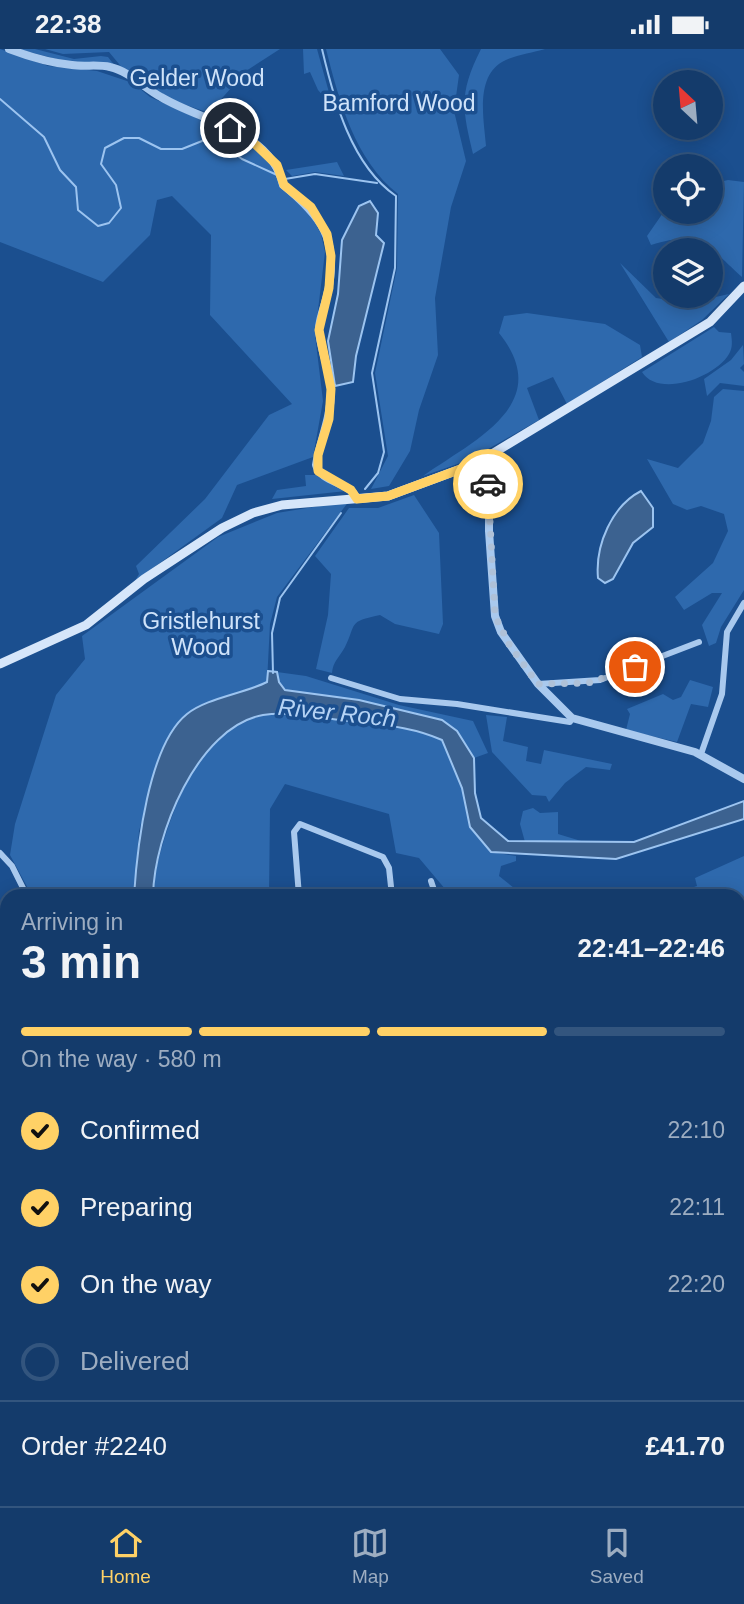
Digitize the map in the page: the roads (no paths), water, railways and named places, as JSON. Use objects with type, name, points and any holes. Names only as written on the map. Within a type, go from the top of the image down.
[{"type":"main road","points":[[0,664],[86,625],[145,579],[237,520],[282,505],[388,496],[489,457],[700,329],[723,310],[744,286]]},
{"type":"street","points":[[9,49],[34,59],[110,67],[123,72],[161,98],[218,121],[243,135],[268,156],[281,172],[284,185],[300,196],[317,215],[327,234],[331,256],[329,288],[319,330],[331,400],[329,419],[316,465],[321,474],[351,490],[357,499]]},
{"type":"street","points":[[489,457],[495,616],[501,632],[538,684],[572,718],[701,754],[744,779]]},
{"type":"street","points":[[477,463],[489,485]]},
{"type":"street","points":[[701,754],[722,695],[727,632],[744,603]]},
{"type":"street","points":[[538,684],[600,680],[699,642]]},
{"type":"street","points":[[331,678],[408,701],[457,704],[569,722],[572,718]]},
{"type":"street","points":[[298,889],[294,832],[300,824],[383,857],[389,868],[391,889]]},
{"type":"street","points":[[0,853],[23,889]]},
{"type":"street","points":[[431,881],[434,889]]},
{"type":"water","points":[[370,201],[378,213],[376,235],[384,243],[356,356],[353,382],[335,386],[328,341],[338,294],[342,240],[359,206]]},
{"type":"water","points":[[641,491],[653,508],[653,527],[633,543],[613,579],[605,583],[598,578],[599,553],[603,540],[614,516]]},
{"type":"water","name":"River Roch","points":[[268,671],[277,672],[279,682],[285,690],[359,700],[442,720],[457,731],[474,758],[475,793],[481,818],[508,841],[634,842],[744,801],[744,819],[616,859],[491,852],[470,827],[462,788],[442,740],[384,725],[295,714],[263,715],[239,724],[218,740],[199,762],[171,816],[161,844],[154,889],[135,889],[147,799],[163,749],[174,729],[195,709],[267,682]]},
{"type":"waterway","points":[[322,49],[339,110],[356,149],[380,183],[396,196],[395,268],[372,373],[384,452],[378,473],[365,489]]},
{"type":"waterway","points":[[0,99],[44,137],[60,170],[76,187],[78,210],[98,226],[109,223],[121,208],[116,185],[101,164],[105,148],[124,138],[139,138],[161,149],[182,149],[212,137],[242,159],[277,175]]},
{"type":"waterway","points":[[285,179],[315,174],[377,183]]},
{"type":"waterway","points":[[273,673],[272,633],[280,598],[341,513]]},
{"type":"park label","name":"Gelder Wood","points":[[197,78]]},
{"type":"park label","name":"Bamford Wood","points":[[399,103]]},
{"type":"park label","name":"Gristlehurst Wood","points":[[201,634]]}]
